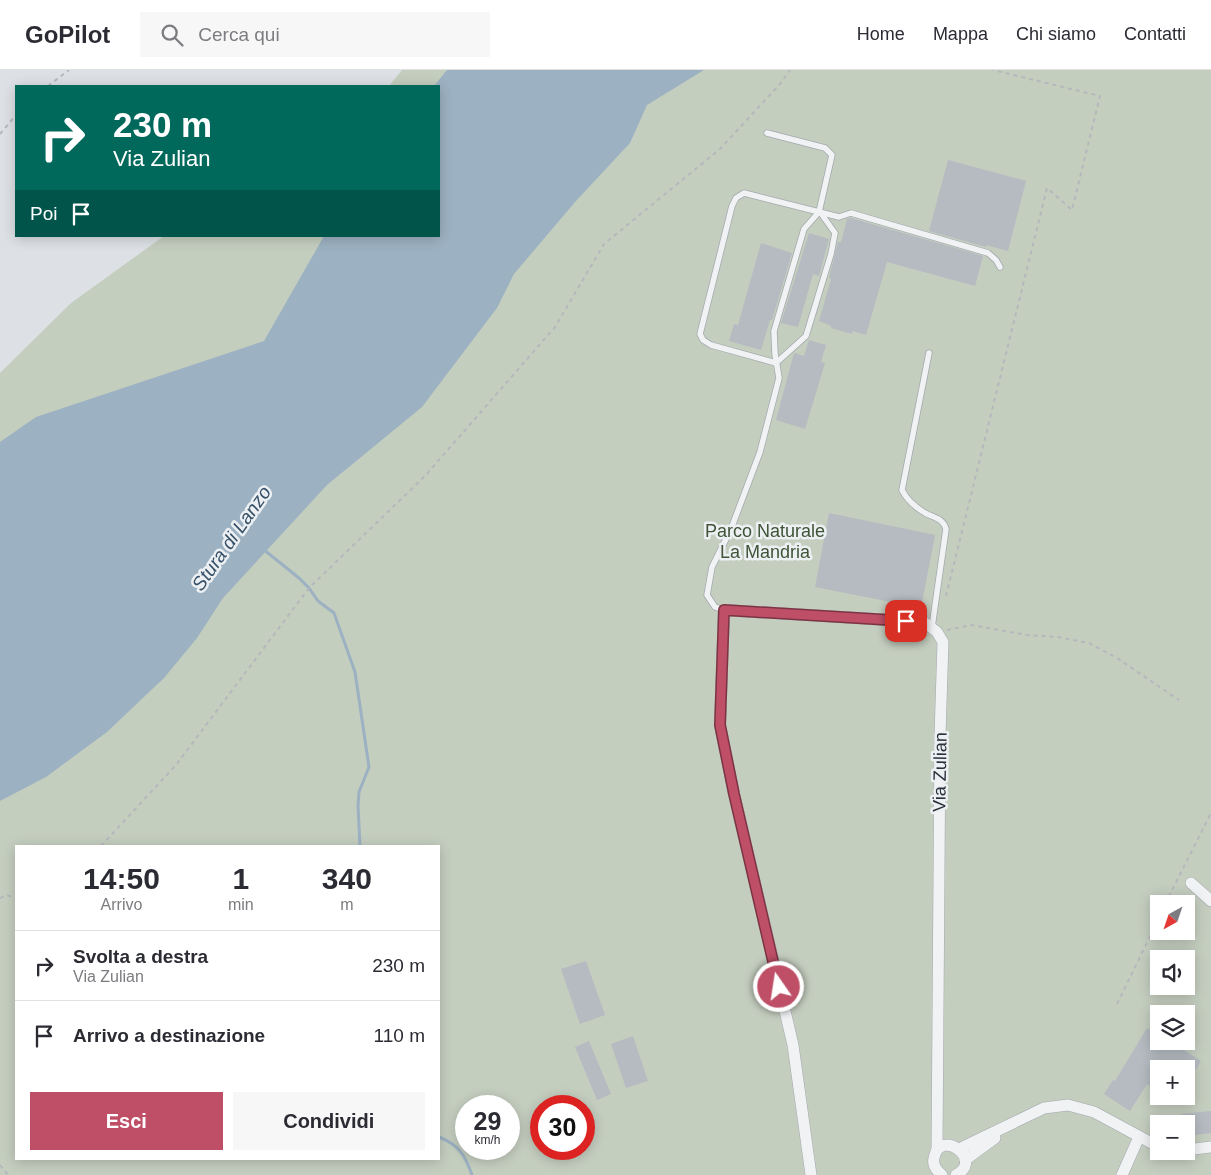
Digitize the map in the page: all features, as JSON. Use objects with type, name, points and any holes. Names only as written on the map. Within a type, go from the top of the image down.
[{"type":"street","points":[[812,1175],[793,1045],[734,794],[720,725],[724,610],[924,622],[934,630]]},
{"type":"street","name":"Via Zulian","points":[[934,630],[943,642],[940,735],[937,1150],[934,1157],[934,1164],[938,1173]]},
{"type":"street","points":[[1191,883],[1211,901]]},
{"type":"street","points":[[937,1150],[943,1146],[955,1147],[1014,1123],[1044,1108],[1068,1105],[1094,1112],[1150,1143]]},
{"type":"street","points":[[965,1160],[1014,1123]]},
{"type":"street","points":[[937,1130],[964,1154],[964,1168],[956,1175]]},
{"type":"street","points":[[1122,1175],[1139,1137]]},
{"type":"street","points":[[1195,1149],[1211,1147]]},
{"type":"lane","points":[[724,610],[715,607],[707,595],[712,567],[731,530],[760,452],[779,378],[774,331],[804,229],[819,212],[832,155],[825,148],[768,134]]},
{"type":"lane","points":[[776,363],[711,344],[703,340],[700,334],[732,206],[736,198],[744,193],[839,217],[851,213],[988,253],[1000,266]]},
{"type":"lane","points":[[776,363],[806,336],[831,254],[835,232],[819,212]]},
{"type":"lane","points":[[929,353],[902,490],[906,499],[925,513],[939,519],[946,529],[934,630]]},
{"type":"path","points":[[49,85],[69,70]]},
{"type":"path","points":[[102,845],[176,765],[309,588],[425,476],[555,327],[604,244],[720,149],[780,84],[790,70]]},
{"type":"path","points":[[944,603],[1047,188],[1072,210],[1100,96],[993,70]]},
{"type":"path","points":[[0,134],[15,116]]},
{"type":"path","points":[[934,630],[971,625],[1089,643],[1117,658],[1179,700]]},
{"type":"path","points":[[1170,895],[1211,813]]},
{"type":"path","points":[[0,898],[8,895],[15,898]]},
{"type":"path","points":[[1117,1004],[1150,936]]},
{"type":"path","points":[[0,1165],[8,1175]]},
{"type":"green space","name":"Parco Naturale La Mandria","points":[[402,70],[1211,70],[1211,1175],[0,1175],[0,373],[71,303],[163,237],[440,237],[440,85],[390,85]]},
{"type":"water","name":"Stura di Lanzo","points":[[447,70],[704,70],[647,105],[630,143],[576,201],[514,274],[497,308],[422,407],[327,485],[223,598],[197,638],[164,678],[107,732],[46,777],[0,801],[0,442],[36,417],[264,341],[323,237],[440,237],[440,85],[435,85]]},
{"type":"building","points":[[948,160],[1026,181],[1008,251],[986,245],[986,247],[929,231]]},
{"type":"building","points":[[851,218],[983,256],[975,286],[887,262],[866,335],[853,331],[852,334],[831,328],[831,326],[819,321],[831,279],[829,278],[838,242],[841,242],[847,219]]},
{"type":"building","points":[[809,233],[829,239],[819,276],[813,274],[798,327],[781,323]]},
{"type":"building","points":[[761,243],[792,253],[761,350],[729,341],[734,324],[738,325]]},
{"type":"building","points":[[809,340],[826,345],[821,362],[825,363],[805,429],[776,420],[794,353],[804,356]]},
{"type":"building","points":[[829,513],[935,535],[921,608],[815,587]]},
{"type":"building","points":[[586,961],[605,1015],[580,1024],[561,969]]},
{"type":"building","points":[[1147,1028],[1150,1030],[1150,1050],[1184,1050],[1201,1061],[1195,1071],[1195,1060],[1150,1060],[1150,1086],[1147,1084],[1130,1111],[1104,1094],[1113,1080],[1115,1081]]},
{"type":"building","points":[[633,1036],[648,1081],[626,1088],[611,1044]]},
{"type":"building","points":[[589,1041],[611,1094],[597,1100],[575,1047]]},
{"type":"building","points":[[1211,1111],[1211,1133],[1195,1135],[1195,1115],[1181,1114]]},
{"type":"waterway","points":[[263,549],[299,578],[318,601],[334,613],[355,672],[369,767],[359,792],[360,845]]},
{"type":"waterway","points":[[440,1137],[456,1147],[467,1162],[472,1175]]},
{"type":"route","points":[[779,987],[734,794],[720,725],[724,610],[906,621]]}]
